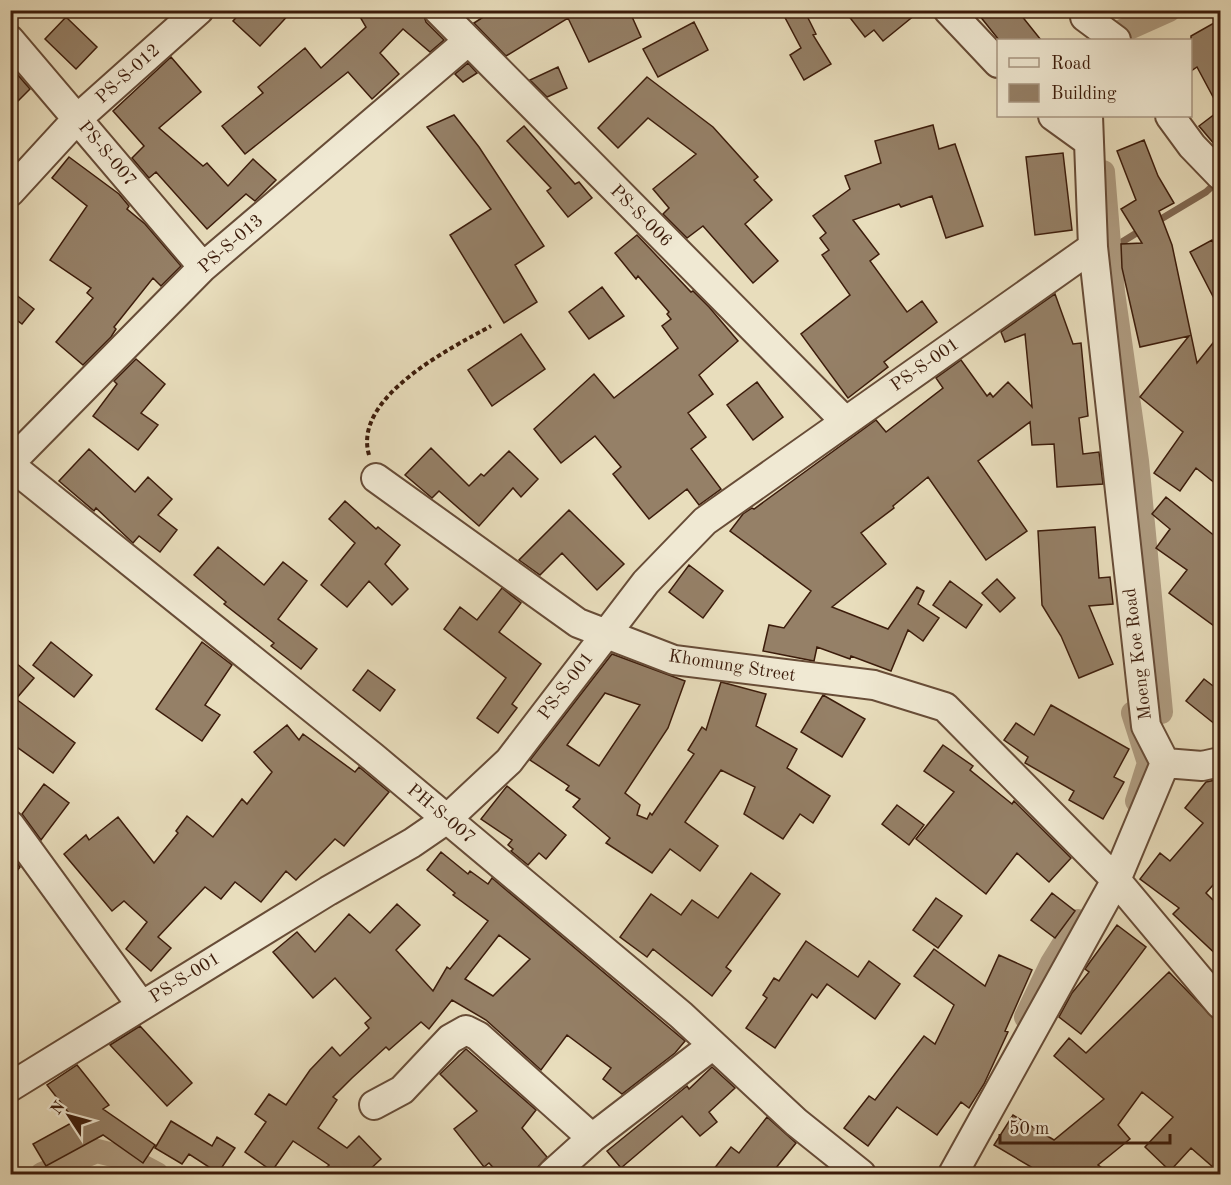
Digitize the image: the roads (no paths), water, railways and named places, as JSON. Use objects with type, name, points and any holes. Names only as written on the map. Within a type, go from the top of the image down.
[{"type":"street","name":"PS-S-012","points":[[10,192],[77,119],[199,10]]},
{"type":"street","name":"PS-S-006","points":[[438,10],[467,42],[844,420]]},
{"type":"street","points":[[948,10],[997,61]]},
{"type":"street","name":"PS-S-007","points":[[10,40],[203,267]]},
{"type":"street","name":"PS-S-013","points":[[10,464],[203,267],[467,42]]},
{"type":"street","points":[[1056,117],[1089,129]]},
{"type":"street","points":[[1171,117],[1219,174]]},
{"type":"street","name":"Moeng Koe Road","points":[[1089,129],[1093,247],[1144,708],[1165,763]]},
{"type":"street","name":"PS-S-001","points":[[12,1084],[328,891],[412,843],[447,819],[509,761],[646,582],[705,521],[844,420],[1093,247]]},
{"type":"street","name":"PH-S-007","points":[[10,464],[447,819],[713,1044],[796,1122],[861,1174]]},
{"type":"street","name":"Khomung Street","points":[[376,478],[578,623],[606,635],[674,660],[874,685],[945,707],[1106,870],[1221,1004]]},
{"type":"street","points":[[953,1174],[1106,870],[1165,763],[1202,766],[1221,762]]},
{"type":"street","points":[[10,825],[141,1005]]},
{"type":"street","points":[[374,1105],[402,1090],[450,1039],[466,1030],[478,1036],[592,1138]]},
{"type":"street","points":[[552,1174],[592,1138],[713,1044]]},
{"type":"waterway","points":[[1104,39],[1169,10]]},
{"type":"waterway","points":[[1103,172],[1113,292],[1137,461],[1161,712],[1133,713],[1149,763],[1137,801]]},
{"type":"waterway","points":[[1156,222],[1206,192],[1219,180]]},
{"type":"waterway","points":[[1109,250],[1143,229]]},
{"type":"waterway","points":[[1026,1017],[1052,963],[1078,921]]},
{"type":"waterway","points":[[42,1174],[97,1151],[129,1159],[157,1174]]}]
